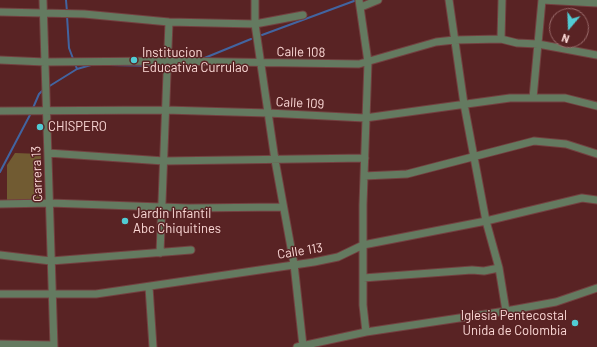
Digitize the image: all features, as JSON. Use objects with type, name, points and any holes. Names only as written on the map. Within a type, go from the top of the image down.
[{"type":"street","name":"Carrera 13","points":[[43,0],[54,346]]},
{"type":"street","points":[[255,0],[255,24],[268,113],[294,264],[300,346],[366,332],[556,302],[597,288]]},
{"type":"street","points":[[366,332],[363,305],[363,245],[365,118],[368,62],[360,3],[378,0]]},
{"type":"street","points":[[449,0],[464,104],[486,221],[499,268],[506,311]]},
{"type":"street","points":[[501,39],[502,0]]},
{"type":"street","points":[[533,98],[542,0],[597,3]]},
{"type":"street","points":[[0,12],[63,13],[169,22],[255,24],[304,15]]},
{"type":"street","points":[[160,253],[169,22]]},
{"type":"street","name":"Calle 108","points":[[0,60],[45,62],[359,64],[436,42],[501,39],[597,55]]},
{"type":"street","name":"Calle 109","points":[[0,111],[165,110],[365,118],[510,98],[565,98],[597,106]]},
{"type":"street","points":[[364,176],[407,174],[534,141],[566,144],[597,154]]},
{"type":"street","points":[[48,153],[164,161],[365,158]]},
{"type":"street","name":"Calle 113","points":[[0,294],[96,294],[330,259],[363,245],[486,221],[582,198],[597,200]]},
{"type":"street","points":[[0,204],[50,203],[189,208],[283,207]]},
{"type":"street","points":[[0,255],[52,261],[191,250]]},
{"type":"street","points":[[363,278],[472,270],[484,271],[499,268]]},
{"type":"street","points":[[149,287],[153,347]]},
{"type":"street","points":[[0,344],[54,346]]},
{"type":"shaded area","points":[[15,153],[41,154],[40,201],[7,201],[7,165]]},
{"type":"waterway","points":[[66,0],[67,12]]},
{"type":"waterway","points":[[262,35],[354,1]]},
{"type":"waterway","points":[[48,87],[77,69],[69,48],[67,16]]},
{"type":"waterway","points":[[202,59],[251,39]]},
{"type":"waterway","points":[[173,66],[190,66],[193,64]]},
{"type":"waterway","points":[[77,69],[91,65]]},
{"type":"waterway","points":[[110,65],[163,66]]},
{"type":"waterway","points":[[33,108],[39,94],[43,90]]},
{"type":"waterway","points":[[0,172],[31,113]]},
{"type":"place","name":"Institucion Educativa Currulao","points":[[134,60]]},
{"type":"place","name":"CHISPERO","points":[[40,127]]},
{"type":"place","name":"Jardin Infantil Abc Chiquitines","points":[[125,221]]},
{"type":"place","name":"Iglesia Pentecostal Unida de Colombia","points":[[575,323]]}]
